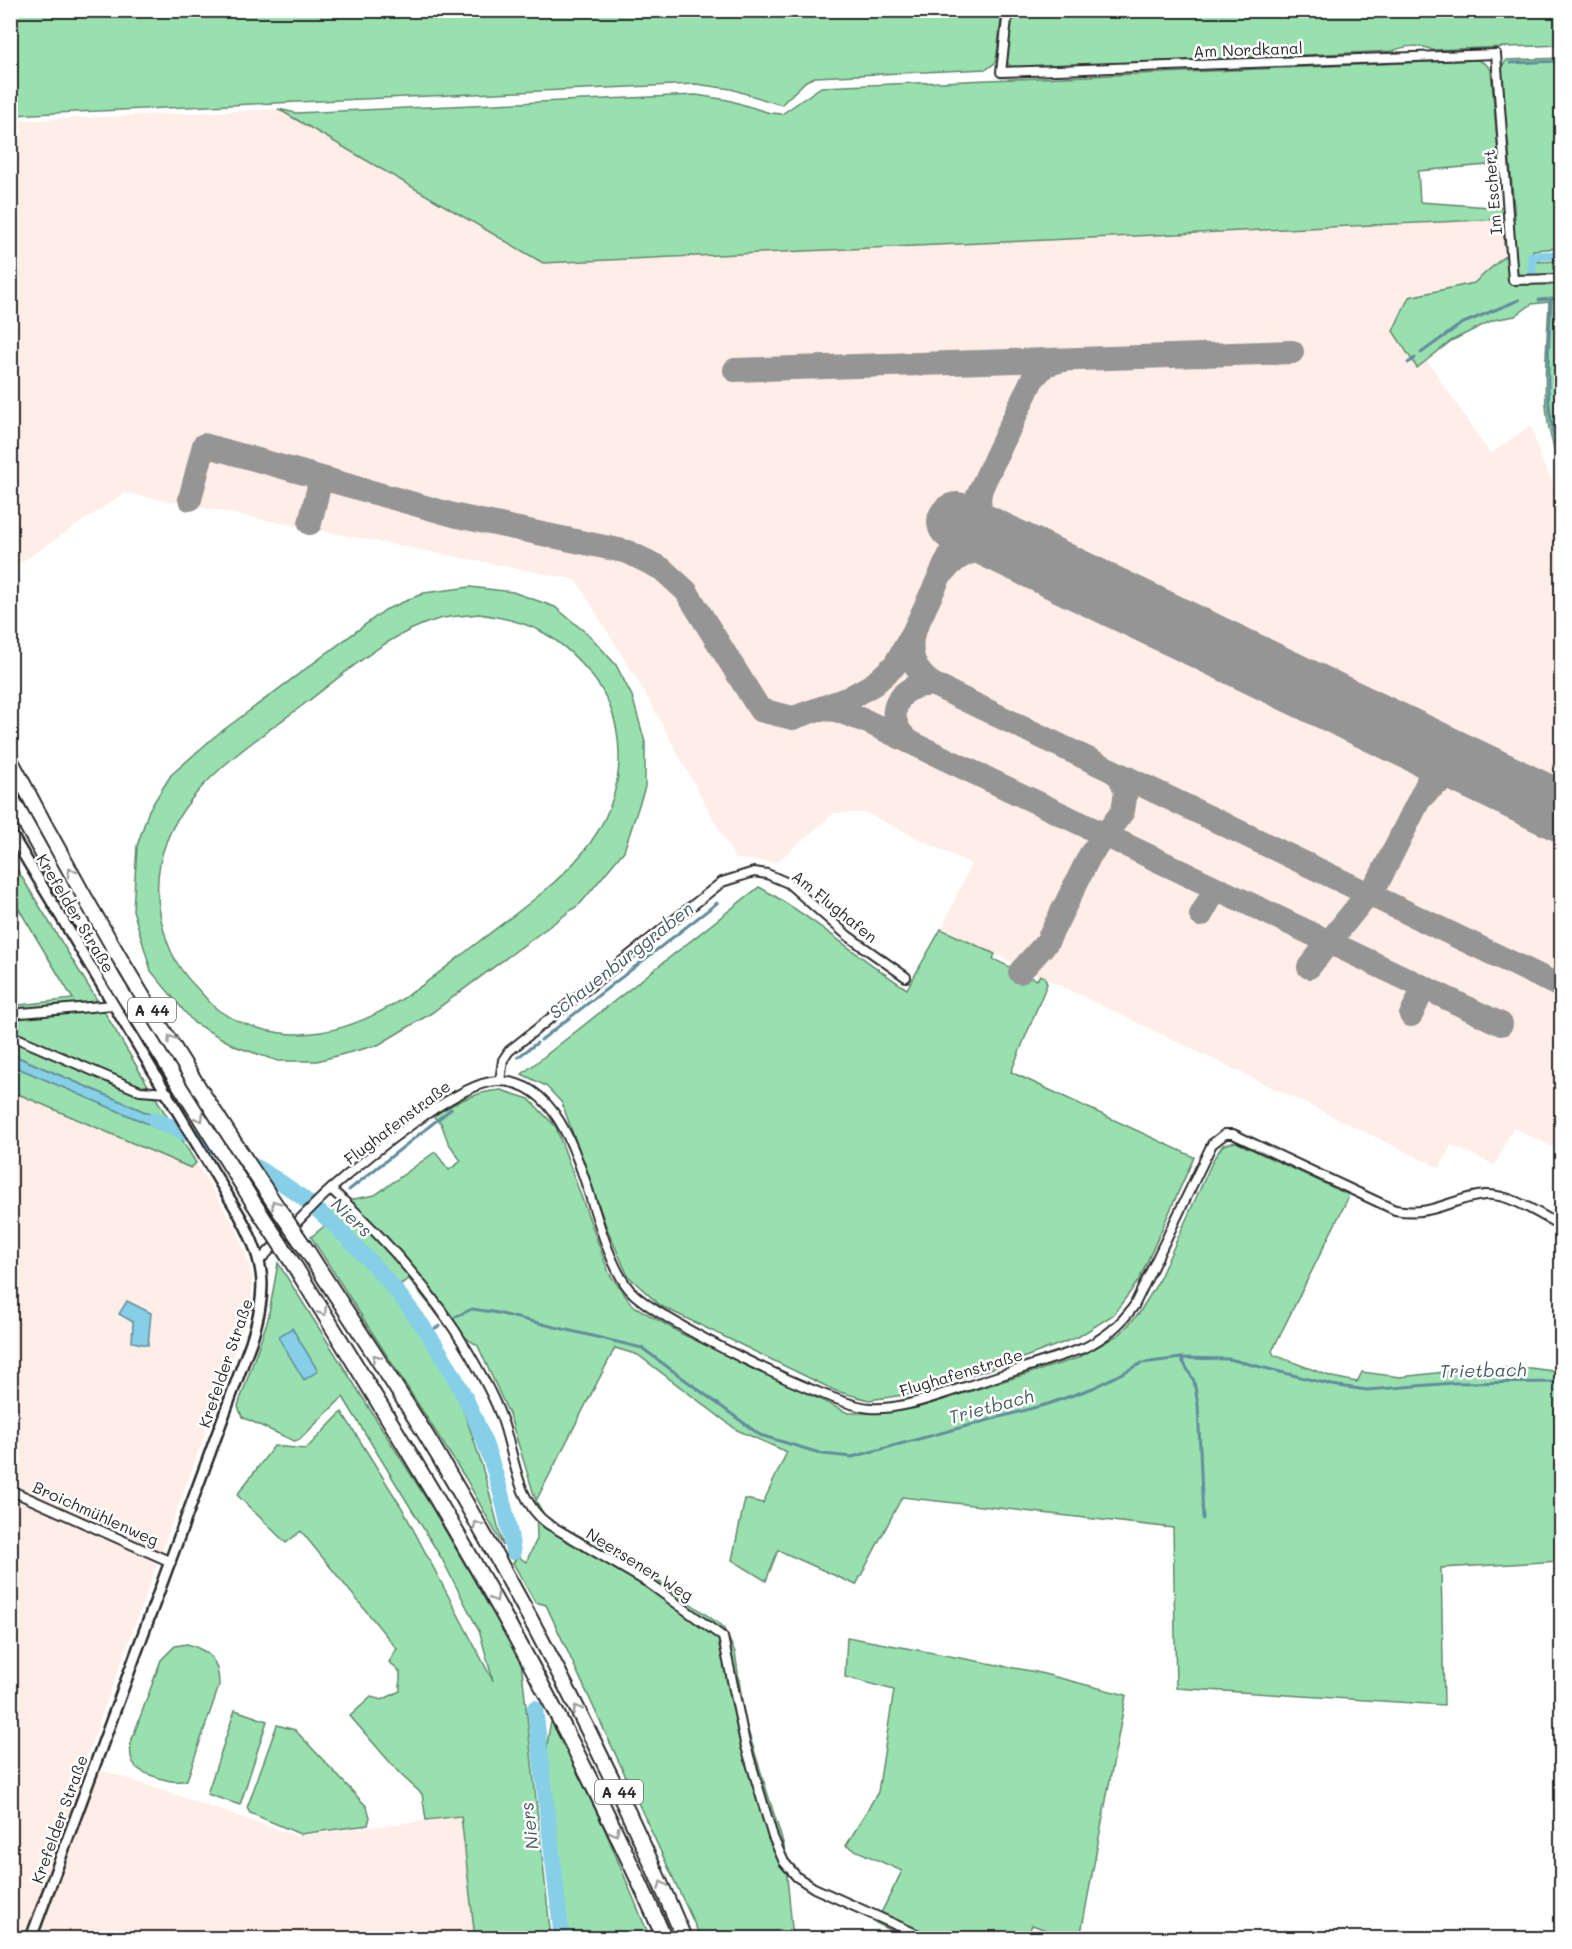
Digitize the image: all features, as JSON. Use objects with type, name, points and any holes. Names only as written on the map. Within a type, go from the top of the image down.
[{"type":"highway","name":"A 44","points":[[10,759],[68,866],[143,995],[268,1195],[308,1252],[437,1454],[547,1650],[615,1783],[684,1938]]},
{"type":"highway","name":"A 44","points":[[10,796],[114,980],[292,1262],[512,1627],[553,1703],[650,1904],[664,1938]]},
{"type":"highway","points":[[650,1904],[659,1938]]},
{"type":"street","name":"Am Nordkanal","points":[[1008,10],[1001,72],[1496,54]]},
{"type":"street","name":"Im Eschert","points":[[1496,54],[1513,280],[1562,279]]},
{"type":"street","name":"Krefelder Straße","points":[[10,832],[208,1159],[247,1228],[260,1260],[263,1291],[258,1319],[171,1562],[31,1938]]},
{"type":"street","name":"Am Flughafen","points":[[500,1081],[503,1060],[509,1051],[722,882],[754,872],[767,874],[788,883],[848,936],[906,977]]},
{"type":"street","points":[[10,1014],[113,1005]]},
{"type":"street","points":[[10,1035],[140,1091],[168,1093]]},
{"type":"street","name":"Flughafenstraße","points":[[260,1260],[332,1189],[440,1105],[466,1089],[500,1081],[533,1091],[556,1113],[571,1144],[615,1269],[631,1292],[657,1313],[734,1353],[832,1398],[869,1408],[887,1408],[929,1398],[1084,1348],[1103,1338],[1119,1325],[1134,1306],[1212,1143],[1225,1134],[1240,1137],[1395,1210],[1422,1213],[1476,1197],[1493,1196],[1562,1226]]},
{"type":"street","name":"Neersener Weg","points":[[332,1189],[438,1304],[469,1353],[500,1414],[522,1486],[535,1513],[548,1524],[647,1581],[723,1637],[745,1743],[773,1836],[788,1868],[814,1888],[924,1938]]},
{"type":"street","name":"Broichmühlenweg","points":[[10,1490],[171,1562]]},
{"type":"shaded area","points":[[278,109],[543,263],[1505,219],[1504,244],[1508,253],[1474,283],[1409,297],[1417,368],[1427,360],[1490,454],[1531,425],[1541,460],[1561,498],[1561,1151],[1513,1128],[1495,1165],[1451,1145],[1440,1168],[1069,990],[942,928],[971,864],[866,813],[834,813],[777,862],[735,859],[645,693],[576,580],[125,493],[11,569],[10,121]]},
{"type":"shaded area","points":[[10,1091],[191,1168],[196,1163],[237,1230],[252,1273],[252,1305],[82,1769],[108,1772],[297,1836],[461,1816],[475,1938],[11,1938]]},
{"type":"green space","points":[[10,11],[1002,11],[996,62],[987,69],[815,77],[806,81],[781,105],[731,89],[696,84],[11,115]]},
{"type":"green space","points":[[1013,11],[1561,11],[1561,45],[1432,50],[1412,46],[1393,51],[1012,68],[1007,62]]},
{"type":"green space","points":[[1561,58],[1561,248],[1533,250],[1534,262],[1561,261],[1561,273],[1535,275],[1536,283],[1561,282],[1561,466],[1549,427],[1546,406],[1549,302],[1532,304],[1515,316],[1493,320],[1451,341],[1417,368],[1393,331],[1409,297],[1474,283],[1508,253],[1504,244],[1504,219],[543,263],[278,109],[296,113],[696,95],[728,100],[770,113],[782,114],[821,87],[1478,60],[1491,70],[1499,164],[1418,171],[1420,202],[1504,208],[1505,219],[1515,218],[1501,67],[1507,60]]},
{"type":"green space","points":[[470,587],[513,592],[555,607],[591,637],[616,665],[632,696],[645,742],[645,787],[624,851],[581,903],[430,1014],[378,1045],[317,1061],[278,1061],[237,1047],[194,1023],[151,971],[133,910],[137,846],[149,810],[171,775],[214,737],[385,610],[424,593]],"holes":[[[479,614],[527,625],[565,647],[596,681],[611,709],[619,752],[616,785],[607,814],[593,840],[574,863],[551,885],[437,974],[395,1003],[351,1025],[326,1031],[291,1034],[269,1031],[247,1024],[218,1010],[180,968],[166,939],[161,918],[158,873],[166,842],[181,814],[201,788],[224,765],[351,667],[385,644],[420,625],[444,618]]]},
{"type":"green space","points":[[10,858],[97,1000],[11,1010],[11,1006],[73,999],[11,896]]},
{"type":"green space","points":[[759,887],[816,923],[907,989],[941,929],[995,954],[993,959],[1037,980],[1040,975],[1045,977],[1047,984],[1011,1072],[1194,1157],[1139,1280],[1113,1315],[1078,1337],[1012,1362],[911,1394],[869,1400],[836,1391],[661,1306],[628,1276],[606,1226],[562,1103],[546,1086],[522,1074]]},
{"type":"green space","points":[[102,1008],[149,1087],[129,1084],[14,1034],[11,1029],[10,1018],[13,1017]]},
{"type":"green space","points":[[10,1040],[139,1095],[156,1098],[171,1123],[11,1054]]},
{"type":"green space","points":[[11,1065],[181,1138],[196,1163],[191,1168],[11,1091]]},
{"type":"green space","points":[[501,1090],[529,1099],[556,1127],[609,1273],[632,1305],[682,1334],[848,1413],[883,1413],[917,1408],[1078,1358],[1120,1334],[1139,1313],[1157,1284],[1214,1158],[1223,1145],[1236,1142],[1347,1194],[1348,1198],[1272,1351],[1274,1355],[1332,1377],[1357,1382],[1362,1372],[1400,1377],[1482,1368],[1530,1368],[1561,1372],[1561,1561],[1441,1568],[1444,1705],[1176,1688],[1173,1528],[902,1497],[856,1585],[778,1550],[766,1581],[732,1560],[745,1499],[763,1503],[787,1452],[737,1430],[638,1355],[615,1348],[536,1501],[509,1414],[478,1346],[459,1333],[453,1323],[443,1322],[409,1279],[399,1285],[325,1214],[338,1202],[375,1195],[435,1152],[449,1170],[461,1161],[448,1142],[441,1123],[433,1116],[466,1098]]},
{"type":"green space","points":[[327,1224],[388,1287],[425,1337],[440,1363],[454,1389],[471,1431],[503,1546],[466,1479],[311,1237]]},
{"type":"green space","points":[[278,1263],[432,1508],[521,1661],[551,1938],[475,1938],[461,1816],[426,1820],[422,1794],[401,1775],[350,1716],[371,1697],[382,1700],[400,1691],[400,1672],[389,1662],[397,1649],[301,1531],[286,1543],[237,1495],[274,1446],[306,1449],[342,1412],[402,1508],[493,1681],[480,1633],[442,1559],[343,1397],[299,1440],[294,1441],[242,1417],[238,1406],[268,1319]]},
{"type":"green space","points":[[536,1501],[546,1518],[640,1568],[724,1629],[735,1652],[745,1721],[784,1846],[793,1938],[701,1938],[546,1605],[535,1602],[513,1563],[518,1556],[526,1562],[537,1539]]},
{"type":"green space","points":[[847,1637],[1036,1672],[1126,1695],[1080,1938],[1069,1938],[1032,1925],[1027,1938],[906,1938],[876,1923],[902,1871],[846,1846],[878,1792],[894,1690],[845,1677]]},
{"type":"green space","points":[[187,1644],[202,1650],[212,1658],[219,1677],[219,1686],[187,1780],[173,1781],[140,1770],[133,1763],[130,1750],[161,1660],[175,1646]]},
{"type":"green space","points":[[235,1710],[267,1721],[240,1805],[207,1794]]},
{"type":"green space","points":[[552,1719],[605,1830],[650,1938],[566,1938],[550,1827],[546,1767]]},
{"type":"green space","points":[[277,1725],[295,1730],[367,1807],[370,1817],[368,1825],[300,1834],[250,1813],[247,1808]]},
{"type":"water","points":[[10,1054],[171,1123],[181,1138],[11,1065]]},
{"type":"water","points":[[127,1301],[151,1313],[148,1345],[132,1342],[133,1322],[119,1314]]},
{"type":"water","points":[[292,1328],[318,1371],[304,1380],[278,1337]]},
{"type":"waterway","points":[[1510,63],[1562,61]]},
{"type":"waterway","points":[[1532,273],[1532,256],[1562,255]]},
{"type":"waterway","name":"Schauenburggraben","points":[[1539,300],[1562,298]]},
{"type":"waterway","points":[[1551,299],[1549,402],[1555,442],[1562,462]]},
{"type":"waterway","name":"Schauenburggraben","points":[[1421,353],[1461,324],[1519,300]]},
{"type":"waterway","name":"Schauenburggraben","points":[[1408,363],[1415,358]]},
{"type":"waterway","name":"Schauenburggraben","points":[[541,1040],[717,903]]},
{"type":"waterway","name":"Schauenburggraben","points":[[518,1057],[537,1043]]},
{"type":"waterway","name":"Schauenburggraben","points":[[349,1190],[451,1109]]},
{"type":"waterway","name":"Niers","points":[[155,1120],[243,1160],[292,1190],[340,1230],[394,1289],[420,1322],[443,1357],[480,1430],[494,1469],[513,1552]]},
{"type":"waterway","name":"Trietbach","points":[[455,1317],[472,1309],[493,1312],[642,1348],[760,1435],[823,1454],[852,1457],[1048,1404],[1093,1388],[1142,1363],[1181,1358],[1229,1359],[1332,1385],[1367,1390],[1453,1383],[1562,1382]]},
{"type":"waterway","name":"Trietbach","points":[[429,1331],[440,1326]]},
{"type":"waterway","points":[[1181,1358],[1194,1381],[1198,1404],[1203,1519]]},
{"type":"waterway","name":"Niers","points":[[535,1708],[562,1938]]},
{"type":"taxiway","points":[[735,370],[1292,352]]},
{"type":"taxiway","points":[[1063,360],[1045,365],[1032,380],[913,633],[912,656],[922,675],[934,685],[1562,987]]},
{"type":"taxiway","points":[[190,499],[204,445],[457,516],[628,552],[662,569],[686,591],[760,710],[793,718],[849,698],[874,684],[894,666],[912,635]]},
{"type":"taxiway","points":[[310,523],[321,478]]},
{"type":"taxiway","points":[[981,489],[980,508],[986,523],[1012,548]]},
{"type":"taxiway","points":[[945,571],[966,554],[984,549],[1012,548]]},
{"type":"taxiway","points":[[910,742],[901,733],[896,723],[897,703],[910,689],[921,685],[934,685]]},
{"type":"taxiway","points":[[821,709],[836,710],[868,722],[1501,1024]]},
{"type":"taxiway","points":[[1309,967],[1379,880],[1427,784],[1429,777],[1427,759],[1412,740]]},
{"type":"taxiway","points":[[1020,972],[1047,942],[1090,855],[1123,811],[1126,791],[1120,777],[1113,771]]},
{"type":"taxiway","points":[[1421,798],[1438,783],[1455,776],[1464,775],[1496,780]]},
{"type":"taxiway","points":[[1201,915],[1216,888]]},
{"type":"taxiway","points":[[1411,1015],[1424,987]]},
{"type":"runway","points":[[957,522],[1562,812]]}]
